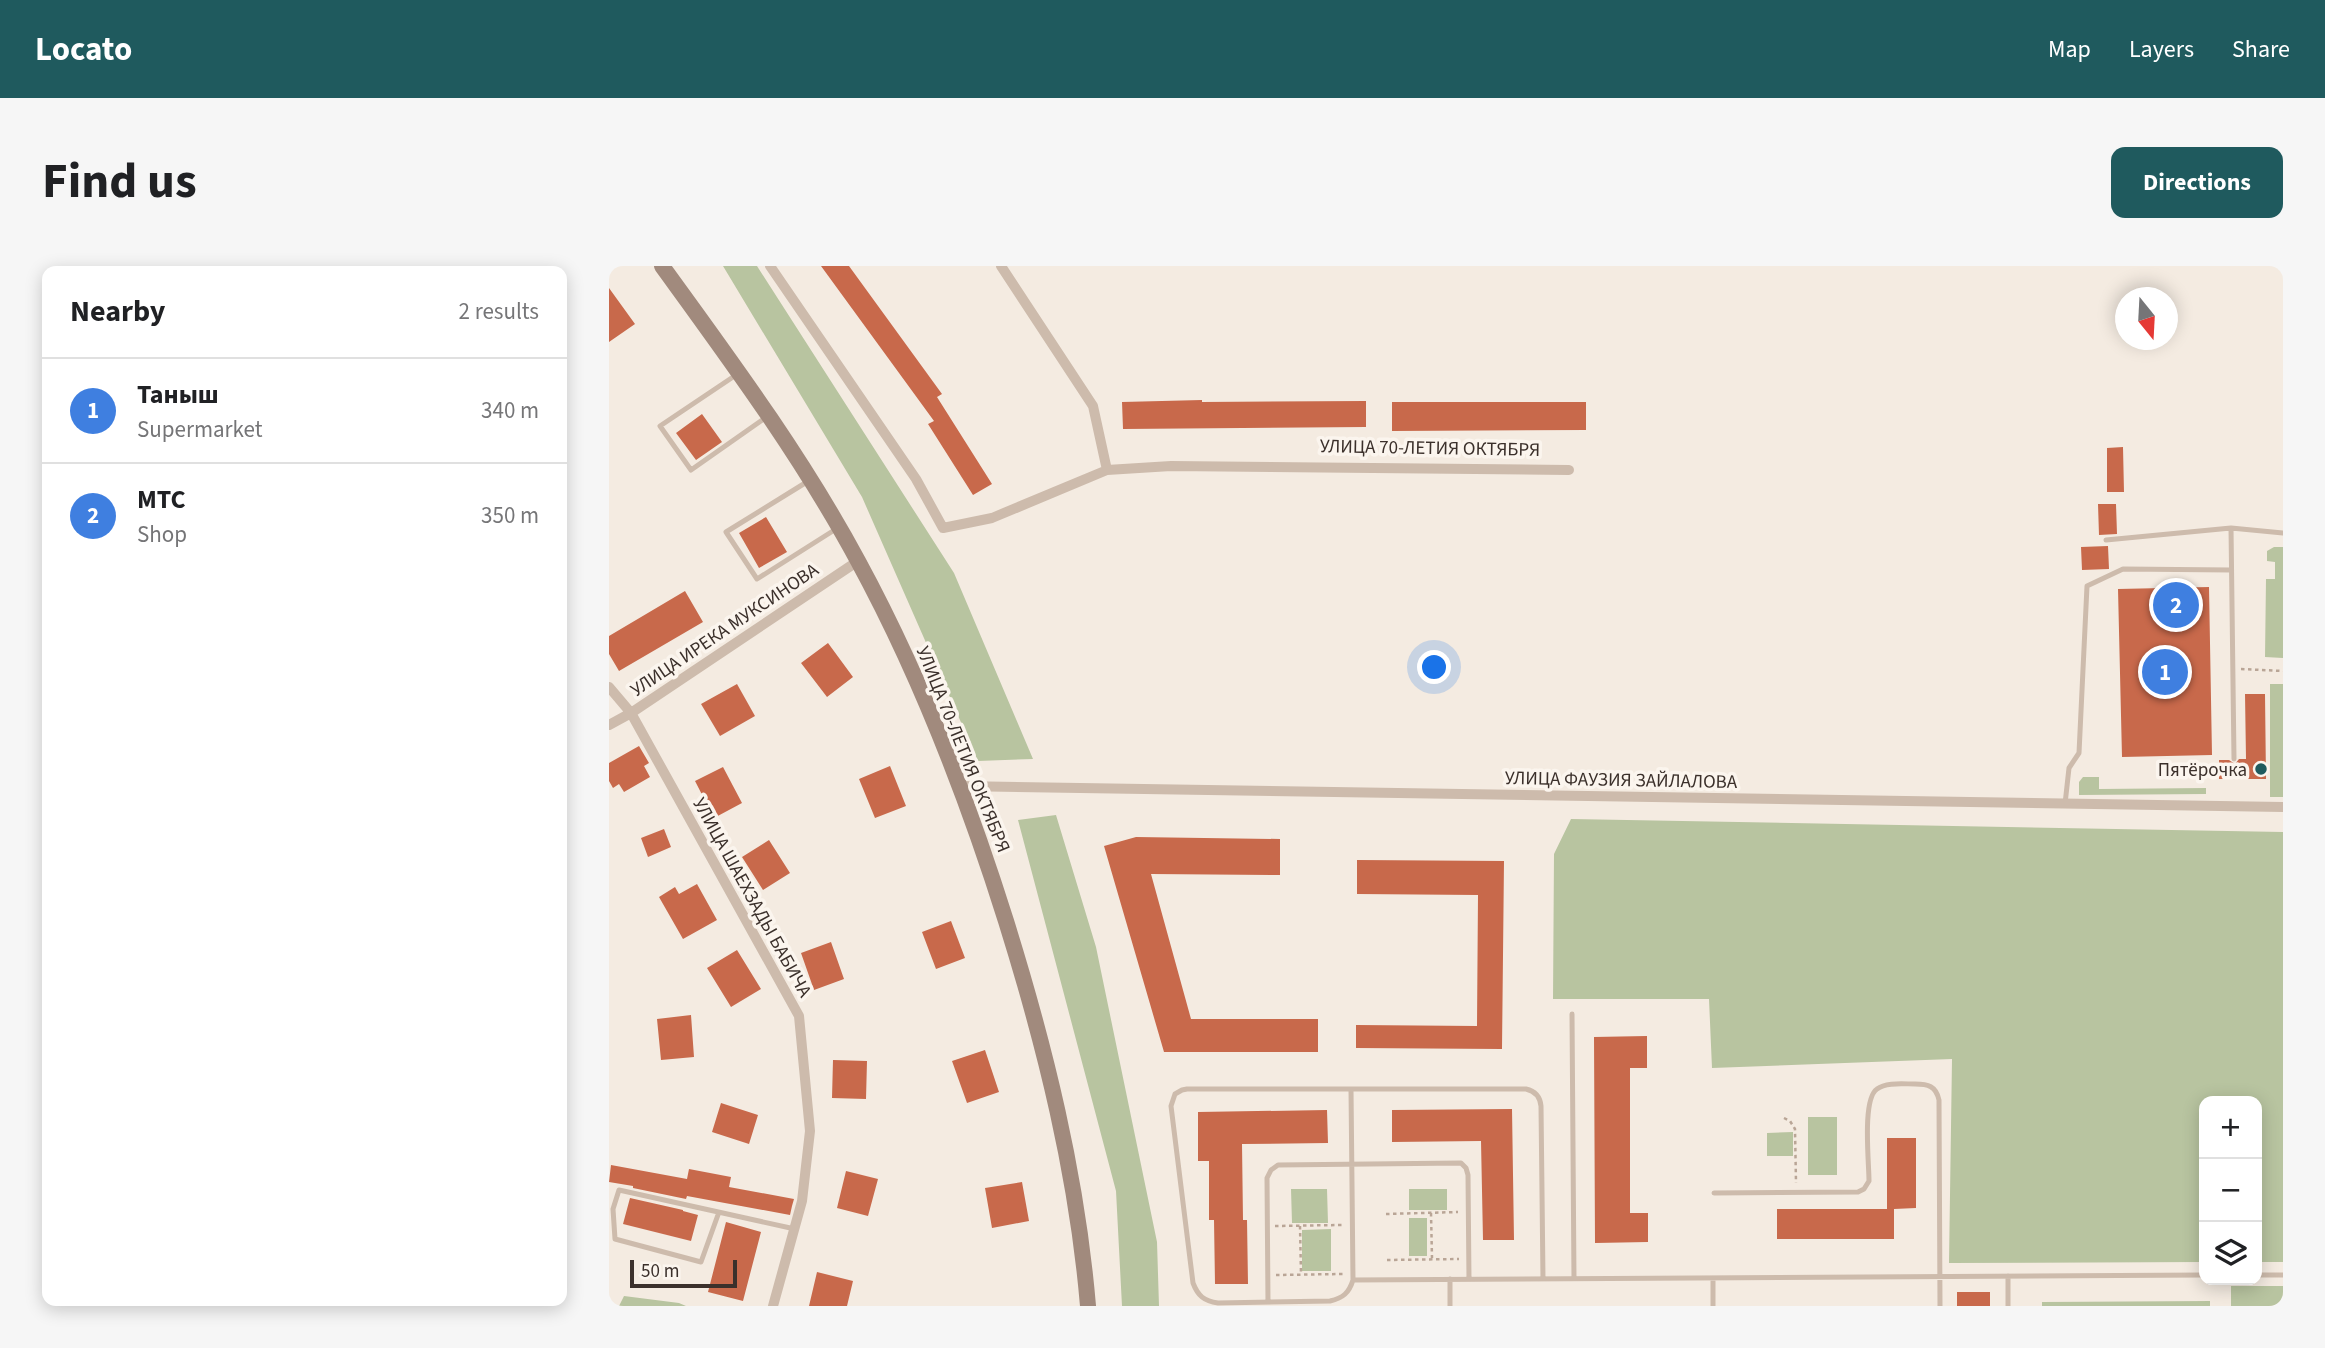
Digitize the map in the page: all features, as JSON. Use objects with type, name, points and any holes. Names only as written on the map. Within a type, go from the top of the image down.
[{"type":"main road","name":"УЛИЦА 70-ЛЕТИЯ ОКТЯБРЯ","points":[[662,266],[810,480],[858,561],[917,681],[991,875],[1043,1044],[1067,1162],[1088,1306]]},
{"type":"street","name":"УЛИЦА 70-ЛЕТИЯ ОКТЯБРЯ","points":[[770,266],[916,479],[943,528],[992,518],[1107,470],[1171,466],[1569,470]]},
{"type":"street","points":[[1002,266],[1093,406],[1107,470]]},
{"type":"street","name":"УЛИЦА ИРЕКА МУКСИНОВА","points":[[609,726],[858,561]]},
{"type":"street","name":"УЛИЦА ШАЕХЗАДЫ БАБИЧА","points":[[609,687],[631,713],[799,1016],[810,1131],[802,1201],[773,1306]]},
{"type":"street","name":"УЛИЦА ФАУЗИЯ ЗАЙЛАЛОВА","points":[[959,786],[2283,807]]},
{"type":"lane","points":[[739,374],[660,426],[691,470],[768,416]]},
{"type":"lane","points":[[810,480],[726,532],[757,579],[838,527]]},
{"type":"lane","points":[[2106,540],[2231,528],[2283,533]]},
{"type":"lane","points":[[2231,528],[2234,759]]},
{"type":"lane","points":[[2065,804],[2069,768],[2080,753],[2087,586],[2123,569],[2231,570]]},
{"type":"lane","points":[[1572,1014],[1574,1279]]},
{"type":"lane","points":[[1714,1194],[1852,1192],[1864,1189],[1869,1181],[1868,1104],[1873,1092],[1888,1084],[1931,1086],[1938,1093],[1939,1100],[1940,1306]]},
{"type":"lane","points":[[1351,1089],[1353,1277],[1346,1294],[1329,1301],[1218,1303],[1207,1301],[1196,1291],[1191,1269],[1172,1100],[1178,1091],[1188,1089],[1351,1089],[1526,1089],[1535,1093],[1541,1106],[1543,1279]]},
{"type":"lane","points":[[1268,1302],[1267,1178],[1273,1167],[1282,1165],[1461,1163],[1467,1172],[1469,1279]]},
{"type":"lane","points":[[719,1212],[701,1262],[615,1239],[613,1209],[619,1190],[795,1228]]},
{"type":"lane","points":[[1353,1277],[1574,1279],[2199,1275]]},
{"type":"lane","points":[[2262,1275],[2283,1275]]},
{"type":"lane","points":[[2008,1276],[2008,1306]]},
{"type":"lane","points":[[1713,1278],[1713,1306]]},
{"type":"lane","points":[[1450,1279],[1450,1306]]},
{"type":"path","points":[[2233,668],[2283,671]]},
{"type":"path","points":[[1784,1118],[1790,1121],[1795,1129],[1795,1193]]},
{"type":"path","points":[[1386,1213],[1468,1212]]},
{"type":"path","points":[[1431,1213],[1432,1259]]},
{"type":"path","points":[[1267,1226],[1353,1225]]},
{"type":"path","points":[[1300,1226],[1301,1274]]},
{"type":"path","points":[[1387,1260],[1469,1259]]},
{"type":"path","points":[[1268,1275],[1353,1277]]},
{"type":"green space","points":[[723,266],[757,266],[954,573],[1033,759],[978,761],[862,497]]},
{"type":"green space","points":[[2274,547],[2283,547],[2283,658],[2265,657],[2266,579],[2275,579],[2275,562],[2267,561],[2267,551]]},
{"type":"green space","points":[[2270,684],[2283,684],[2283,797],[2270,797]]},
{"type":"green space","points":[[2083,777],[2099,777],[2099,789],[2206,788],[2206,794],[2079,795],[2079,782]]},
{"type":"green space","points":[[1056,815],[1096,947],[1157,1242],[1159,1306],[1122,1306],[1116,1191],[1018,820]]},
{"type":"green space","points":[[1571,819],[2283,832],[2283,1262],[2262,1262],[2262,1096],[2199,1096],[2199,1262],[1949,1263],[1952,1059],[1712,1068],[1709,999],[1553,999],[1554,854]]},
{"type":"green space","points":[[1808,1117],[1837,1117],[1837,1175],[1808,1175]]},
{"type":"green space","points":[[1793,1132],[1793,1156],[1767,1156],[1767,1133]]},
{"type":"green space","points":[[1291,1189],[1327,1189],[1328,1223],[1292,1223]]},
{"type":"green space","points":[[1409,1189],[1447,1189],[1447,1210],[1409,1210]]},
{"type":"green space","points":[[1409,1218],[1427,1218],[1427,1256],[1409,1256]]},
{"type":"green space","points":[[1331,1229],[1331,1271],[1302,1271],[1302,1230]]},
{"type":"green space","points":[[2231,1286],[2283,1286],[2283,1306],[2231,1306]]},
{"type":"green space","points":[[624,1296],[679,1303],[686,1306],[619,1306]]},
{"type":"green space","points":[[2210,1301],[2210,1306],[2042,1306],[2042,1302]]},
{"type":"building","points":[[821,266],[849,266],[942,394],[937,397],[992,484],[973,495],[928,424],[934,421]]},
{"type":"building","points":[[609,288],[635,324],[609,342]]},
{"type":"building","points":[[1366,401],[1366,427],[1123,429],[1122,402]]},
{"type":"building","points":[[1392,402],[1586,402],[1586,430],[1392,431]]},
{"type":"building","points":[[702,414],[722,442],[696,460],[676,433]]},
{"type":"building","points":[[2123,447],[2124,492],[2107,492],[2107,448]]},
{"type":"building","points":[[2098,504],[2116,504],[2117,534],[2099,535]]},
{"type":"building","points":[[766,517],[787,552],[759,568],[739,533]]},
{"type":"building","points":[[2108,546],[2109,569],[2082,570],[2081,547]]},
{"type":"building","points":[[2209,587],[2212,755],[2122,757],[2118,589]]},
{"type":"building","points":[[685,591],[703,622],[619,671],[609,654],[609,636]]},
{"type":"building","points":[[828,643],[853,677],[827,697],[801,663]]},
{"type":"building","points":[[737,684],[755,716],[720,736],[701,704]]},
{"type":"building","points":[[2245,694],[2265,694],[2266,779],[2219,779],[2219,760],[2229,760],[2235,764],[2239,759],[2246,759]]},
{"type":"building","points":[[639,746],[649,763],[644,766],[650,777],[624,792],[619,784],[613,788],[609,781],[609,763]]},
{"type":"building","points":[[890,766],[906,806],[875,818],[859,779]]},
{"type":"building","points":[[723,767],[742,803],[714,818],[695,781]]},
{"type":"building","points":[[664,829],[671,847],[648,857],[641,838]]},
{"type":"building","points":[[1136,837],[1280,839],[1280,875],[1151,874],[1191,1019],[1318,1019],[1318,1052],[1164,1052],[1104,846]]},
{"type":"building","points":[[769,840],[790,873],[763,890],[742,857]]},
{"type":"building","points":[[1357,860],[1504,861],[1502,1049],[1356,1048],[1356,1025],[1477,1026],[1478,895],[1357,894]]},
{"type":"building","points":[[697,884],[717,920],[683,939],[659,897],[675,887],[679,894]]},
{"type":"building","points":[[951,921],[965,958],[936,969],[922,932]]},
{"type":"building","points":[[831,942],[844,979],[814,990],[801,953]]},
{"type":"building","points":[[737,950],[761,989],[731,1007],[707,968]]},
{"type":"building","points":[[691,1015],[694,1057],[661,1060],[657,1019]]},
{"type":"building","points":[[1647,1036],[1647,1068],[1630,1068],[1630,1213],[1648,1213],[1648,1242],[1595,1243],[1594,1037]]},
{"type":"building","points":[[985,1050],[999,1092],[967,1103],[952,1061]]},
{"type":"building","points":[[833,1060],[867,1061],[866,1099],[832,1098]]},
{"type":"building","points":[[721,1103],[758,1115],[749,1144],[712,1132]]},
{"type":"building","points":[[1512,1109],[1514,1240],[1483,1240],[1481,1141],[1392,1142],[1392,1110]]},
{"type":"building","points":[[1327,1110],[1328,1143],[1242,1144],[1243,1220],[1247,1220],[1248,1284],[1215,1284],[1214,1220],[1209,1220],[1209,1161],[1198,1161],[1198,1112]]},
{"type":"building","points":[[1887,1138],[1916,1138],[1916,1208],[1894,1209],[1894,1239],[1777,1239],[1777,1209],[1887,1209]]},
{"type":"building","points":[[611,1165],[687,1179],[689,1169],[731,1177],[729,1187],[794,1199],[790,1215],[687,1196],[686,1199],[609,1182]]},
{"type":"building","points":[[846,1171],[878,1179],[868,1216],[837,1208]]},
{"type":"building","points":[[1022,1182],[1029,1221],[992,1228],[985,1188]]},
{"type":"building","points":[[630,1198],[698,1215],[691,1241],[623,1224]]},
{"type":"building","points":[[726,1222],[761,1232],[743,1301],[708,1292]]},
{"type":"building","points":[[817,1272],[853,1281],[847,1306],[809,1306]]},
{"type":"building","points":[[1957,1292],[1990,1292],[1990,1306],[1957,1306]]},
{"type":"place","name":"МТС","points":[[2176,605]]},
{"type":"place","name":"Таныш","points":[[2165,672]]},
{"type":"place","name":"Пятёрочка","points":[[2261,769]]}]
